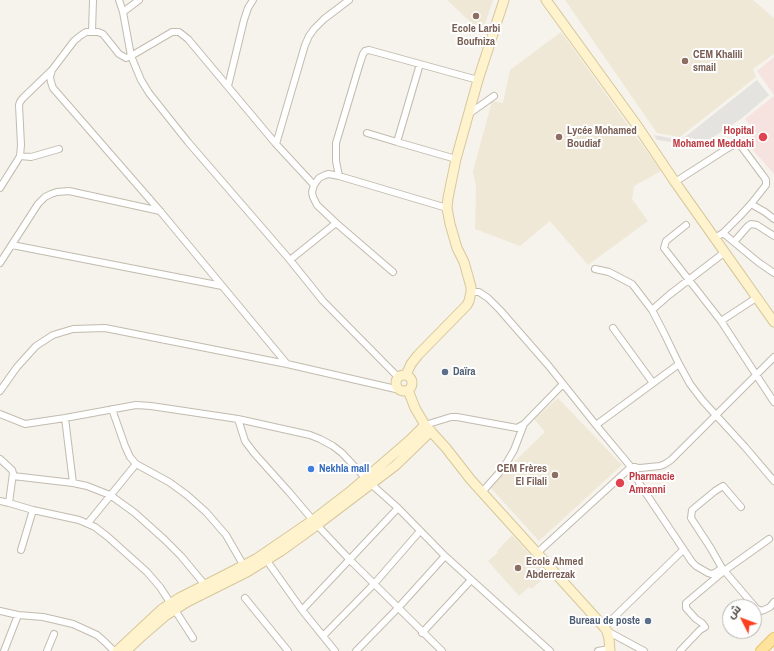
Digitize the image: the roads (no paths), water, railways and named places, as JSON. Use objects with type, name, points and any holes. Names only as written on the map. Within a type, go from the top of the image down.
[{"type":"main road","points":[[504,0],[478,80],[456,159],[448,198],[447,208],[450,224],[457,248],[464,262],[470,281],[471,292],[469,301],[467,305],[418,355],[396,383],[396,386],[404,390],[428,428],[471,480],[605,629],[609,639],[609,650]]},
{"type":"main road","points":[[546,0],[638,127],[675,182],[719,236],[725,252],[756,298],[773,317]]},
{"type":"main road","points":[[402,376],[411,379],[412,381],[411,387],[404,390]]},
{"type":"main road","points":[[117,651],[162,609],[187,602],[264,557],[315,522],[352,490],[396,464],[428,428]]},
{"type":"main road","points":[[126,651],[172,607],[178,598],[221,577],[245,568]]},
{"type":"main road","points":[[761,651],[774,638]]},
{"type":"street","points":[[92,32],[93,0]]},
{"type":"street","points":[[119,0],[123,12],[131,56],[141,80],[154,99],[188,142],[290,260],[323,301],[402,376]]},
{"type":"street","points":[[123,12],[139,0]]},
{"type":"street","points":[[228,86],[244,20],[248,8],[253,0]]},
{"type":"street","points":[[276,144],[309,36],[324,19],[349,0]]},
{"type":"street","points":[[0,188],[20,156],[21,145],[19,105],[23,98],[52,70],[74,41],[86,32],[98,32],[103,34],[119,54],[126,58],[172,32],[179,32],[188,39],[276,144],[314,185]]},
{"type":"street","points":[[339,176],[336,161],[336,143],[363,54],[366,51],[369,50],[478,80]]},
{"type":"street","points":[[397,142],[420,64]]},
{"type":"street","points":[[52,70],[50,77],[53,88],[160,211],[287,364]]},
{"type":"street","points":[[470,113],[494,96]]},
{"type":"street","points":[[367,133],[456,159]]},
{"type":"street","points":[[675,182],[728,148],[739,144],[766,180],[766,185],[751,204],[719,236],[734,242],[774,273]]},
{"type":"street","points":[[20,156],[31,157],[59,149]]},
{"type":"street","points":[[393,272],[336,224],[317,205],[312,192],[314,185],[321,176],[329,174],[339,176],[447,208]]},
{"type":"street","points":[[0,263],[38,204],[45,197],[57,192],[69,191],[160,211]]},
{"type":"street","points":[[751,204],[774,219]]},
{"type":"street","points":[[290,260],[336,224]]},
{"type":"street","points":[[734,242],[751,224],[757,225],[774,236]]},
{"type":"street","points":[[686,225],[666,241],[664,248],[721,321],[774,402]]},
{"type":"street","points":[[12,245],[222,286]]},
{"type":"street","points":[[652,310],[725,252]]},
{"type":"street","points":[[595,269],[609,272],[632,284],[636,288],[652,310],[678,364],[695,390],[774,481]]},
{"type":"street","points":[[471,292],[479,292],[488,298],[500,310],[633,467],[639,483],[683,550],[696,566],[708,573],[715,573],[769,540]]},
{"type":"street","points":[[721,321],[756,298]]},
{"type":"street","points":[[0,392],[17,367],[36,346],[53,335],[73,329],[105,328],[287,364],[404,390]]},
{"type":"street","points":[[613,328],[653,383]]},
{"type":"street","points":[[537,553],[633,467],[660,466],[666,464],[683,449],[774,357]]},
{"type":"street","points":[[596,425],[678,364]]},
{"type":"street","points":[[428,428],[440,420],[451,417],[514,428],[519,427],[524,424],[563,384]]},
{"type":"street","points":[[0,414],[25,424],[136,405],[151,406],[238,419],[310,435],[320,439],[338,450],[445,556],[550,651]]},
{"type":"street","points":[[112,409],[130,457],[136,464],[169,482],[187,495],[206,512],[226,535],[245,568]]},
{"type":"street","points":[[65,418],[73,483]]},
{"type":"street","points":[[238,419],[245,441],[254,453],[350,560],[442,651]]},
{"type":"street","points":[[482,492],[507,462],[514,450],[524,424]]},
{"type":"street","points":[[0,459],[12,470],[13,476],[9,503]]},
{"type":"street","points":[[88,523],[136,464]]},
{"type":"street","points":[[13,476],[73,483],[87,486],[110,495],[135,513],[165,540],[181,556],[205,585]]},
{"type":"street","points":[[741,507],[723,486],[692,510],[691,518],[723,569],[756,608],[760,611],[764,610],[770,607],[774,602]]},
{"type":"street","points":[[0,501],[79,520],[95,527],[147,572],[160,587],[193,638]]},
{"type":"street","points":[[302,610],[398,508]]},
{"type":"street","points":[[21,550],[33,510]]},
{"type":"street","points":[[323,636],[374,584],[420,531]]},
{"type":"street","points":[[644,651],[605,629],[683,550]]},
{"type":"street","points":[[356,651],[398,608],[445,556]]},
{"type":"street","points":[[264,557],[302,610],[335,651]]},
{"type":"street","points":[[680,651],[700,630],[705,627],[686,608],[686,603],[723,569]]},
{"type":"street","points":[[422,632],[471,580]]},
{"type":"street","points":[[246,598],[288,651]]},
{"type":"street","points":[[0,611],[18,615],[42,617],[73,624],[96,635],[106,642],[114,651]]},
{"type":"street","points":[[4,651],[18,615]]},
{"type":"street","points":[[48,651],[54,634]]},
{"type":"street","points":[[598,651],[609,650]]},
{"type":"place","name":"Ecole Larbi Boufniza","points":[[476,16]]},
{"type":"place","name":"CEM Khalili smail","points":[[685,61]]},
{"type":"place","name":"Lycée Mohamed Boudiaf","points":[[559,137]]},
{"type":"place","name":"Hopital Mohamed Meddahi","points":[[763,137]]},
{"type":"place","name":"Daïra","points":[[445,372]]},
{"type":"place","name":"Nekhla mall","points":[[311,469]]},
{"type":"place","name":"CEM Frères El Filali","points":[[555,475]]},
{"type":"place","name":"Pharmacie Amranni","points":[[620,483]]},
{"type":"place","name":"Ecole Ahmed Abderrezak","points":[[518,568]]},
{"type":"place","name":"Bureau de poste","points":[[648,621]]}]
